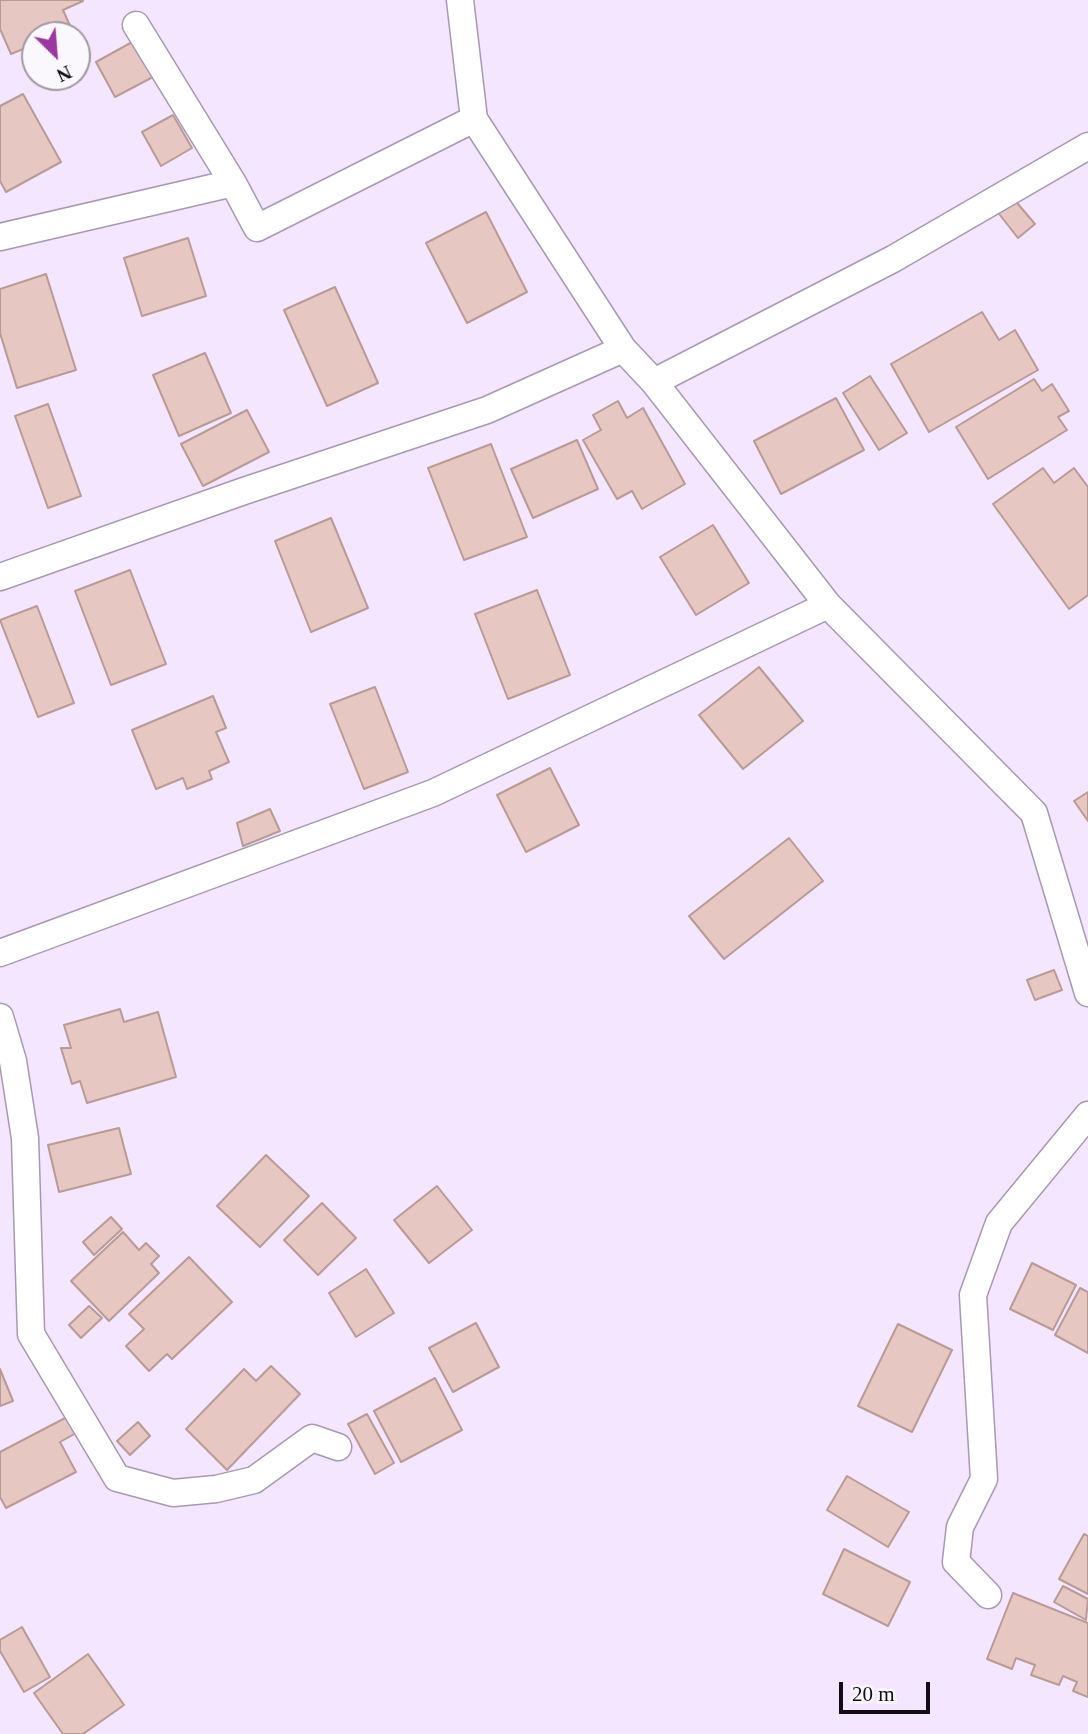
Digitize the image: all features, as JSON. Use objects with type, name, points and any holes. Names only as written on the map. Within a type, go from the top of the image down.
[{"type":"street","points":[[460,0],[474,119],[623,349],[654,382],[828,605],[1034,813],[1088,993]]},
{"type":"street","points":[[136,25],[233,183],[257,228],[474,119]]},
{"type":"street","points":[[654,382],[893,259],[1088,146]]},
{"type":"street","points":[[0,237],[233,183]]},
{"type":"street","points":[[0,578],[244,491],[487,410],[623,349]]},
{"type":"street","points":[[0,953],[433,793],[828,605]]},
{"type":"street","points":[[0,1017],[13,1061],[25,1138],[31,1334],[117,1478],[173,1493],[216,1489],[254,1480],[312,1438],[338,1447]]},
{"type":"street","points":[[988,1595],[956,1562],[960,1527],[984,1479],[973,1295],[999,1223],[1088,1115]]},
{"type":"building","points":[[0,0],[83,1],[63,10],[68,21],[21,21],[21,50],[11,54],[0,29]]},
{"type":"building","points":[[134,41],[153,77],[115,97],[96,62]]},
{"type":"building","points":[[23,94],[61,162],[6,192],[0,181],[0,106]]},
{"type":"building","points":[[173,115],[192,148],[161,166],[142,132]]},
{"type":"building","points":[[1012,197],[1035,224],[1018,238],[996,210]]},
{"type":"building","points":[[486,212],[527,292],[467,323],[426,243]]},
{"type":"building","points":[[188,238],[206,296],[142,316],[124,258]]},
{"type":"building","points":[[46,274],[76,370],[17,388],[0,333],[0,289]]},
{"type":"building","points":[[335,287],[378,383],[327,406],[284,310]]},
{"type":"building","points":[[982,312],[999,340],[1015,330],[1038,370],[929,432],[891,364]]},
{"type":"building","points":[[205,353],[231,413],[179,436],[153,375]]},
{"type":"building","points":[[870,376],[907,433],[879,450],[843,393]]},
{"type":"building","points":[[1034,379],[1042,391],[1052,384],[1069,411],[1058,417],[1067,430],[988,479],[956,427]]},
{"type":"building","points":[[836,398],[864,450],[781,494],[754,441]]},
{"type":"building","points":[[618,401],[627,418],[643,408],[685,484],[642,509],[632,491],[617,499],[583,440],[601,430],[593,415]]},
{"type":"building","points":[[48,404],[81,496],[48,508],[15,416]]},
{"type":"building","points":[[247,410],[269,452],[203,486],[181,444]]},
{"type":"building","points":[[577,440],[598,489],[533,518],[511,469]]},
{"type":"building","points":[[491,444],[527,537],[464,560],[428,468]]},
{"type":"building","points":[[1043,468],[1054,483],[1074,468],[1088,487],[1088,595],[1069,609],[993,504]]},
{"type":"building","points":[[331,518],[368,608],[311,632],[275,541]]},
{"type":"building","points":[[713,525],[749,583],[696,615],[660,557]]},
{"type":"building","points":[[130,570],[166,664],[111,685],[75,591]]},
{"type":"building","points":[[537,590],[570,675],[508,699],[475,614]]},
{"type":"building","points":[[37,606],[74,703],[38,717],[0,620]]},
{"type":"building","points":[[759,667],[803,721],[743,769],[699,715]]},
{"type":"building","points":[[375,687],[408,772],[364,789],[330,704]]},
{"type":"building","points":[[213,696],[226,728],[216,732],[229,762],[209,771],[212,779],[187,789],[183,778],[156,789],[132,730]]},
{"type":"building","points":[[550,768],[579,825],[526,852],[497,795]]},
{"type":"building","points":[[1088,792],[1088,821],[1074,801]]},
{"type":"building","points":[[270,809],[280,831],[243,846],[237,823]]},
{"type":"building","points":[[789,838],[823,881],[724,959],[689,916]]},
{"type":"building","points":[[1054,970],[1062,990],[1035,1000],[1027,980]]},
{"type":"building","points":[[120,1009],[124,1022],[158,1012],[176,1077],[87,1103],[80,1081],[72,1084],[61,1048],[71,1048],[64,1025]]},
{"type":"building","points":[[119,1128],[131,1174],[59,1192],[48,1145]]},
{"type":"building","points":[[266,1155],[309,1196],[260,1247],[217,1206]]},
{"type":"building","points":[[437,1186],[472,1230],[429,1263],[394,1220]]},
{"type":"building","points":[[322,1203],[356,1238],[318,1275],[284,1240]]},
{"type":"building","points":[[111,1217],[122,1229],[94,1255],[83,1242]]},
{"type":"building","points":[[123,1232],[139,1250],[146,1243],[159,1256],[151,1264],[159,1273],[109,1321],[71,1281]]},
{"type":"building","points":[[189,1257],[232,1302],[172,1359],[167,1354],[149,1371],[126,1346],[144,1329],[129,1314]]},
{"type":"building","points":[[1032,1263],[1076,1285],[1053,1330],[1010,1309]]},
{"type":"building","points":[[366,1269],[394,1313],[356,1337],[329,1293]]},
{"type":"building","points":[[1080,1288],[1088,1292],[1088,1353],[1055,1335]]},
{"type":"building","points":[[89,1306],[102,1318],[81,1338],[69,1325]]},
{"type":"building","points":[[476,1323],[499,1367],[453,1392],[429,1348]]},
{"type":"building","points":[[898,1324],[952,1350],[912,1432],[858,1406]]},
{"type":"building","points":[[271,1366],[300,1394],[227,1470],[186,1429],[244,1369],[256,1381]]},
{"type":"building","points":[[0,1369],[13,1401],[0,1406]]},
{"type":"building","points":[[435,1378],[462,1430],[401,1462],[374,1411]]},
{"type":"building","points":[[367,1414],[394,1463],[375,1474],[348,1424]]},
{"type":"building","points":[[69,1416],[78,1432],[60,1442],[76,1472],[6,1508],[0,1497],[0,1452]]},
{"type":"building","points":[[138,1422],[150,1436],[130,1455],[117,1441]]},
{"type":"building","points":[[847,1476],[909,1512],[888,1547],[827,1510]]},
{"type":"building","points":[[1084,1534],[1088,1536],[1088,1594],[1059,1579]]},
{"type":"building","points":[[844,1549],[910,1582],[888,1626],[823,1594]]},
{"type":"building","points":[[1063,1586],[1088,1599],[1086,1620],[1054,1602]]},
{"type":"building","points":[[1013,1593],[1088,1623],[1088,1697],[1073,1691],[1077,1682],[1063,1676],[1059,1685],[1031,1675],[1035,1665],[1016,1658],[1012,1669],[987,1659]]},
{"type":"building","points":[[22,1627],[50,1677],[24,1692],[0,1651],[0,1640]]},
{"type":"building","points":[[88,1654],[124,1705],[83,1734],[63,1734],[34,1693]]}]
